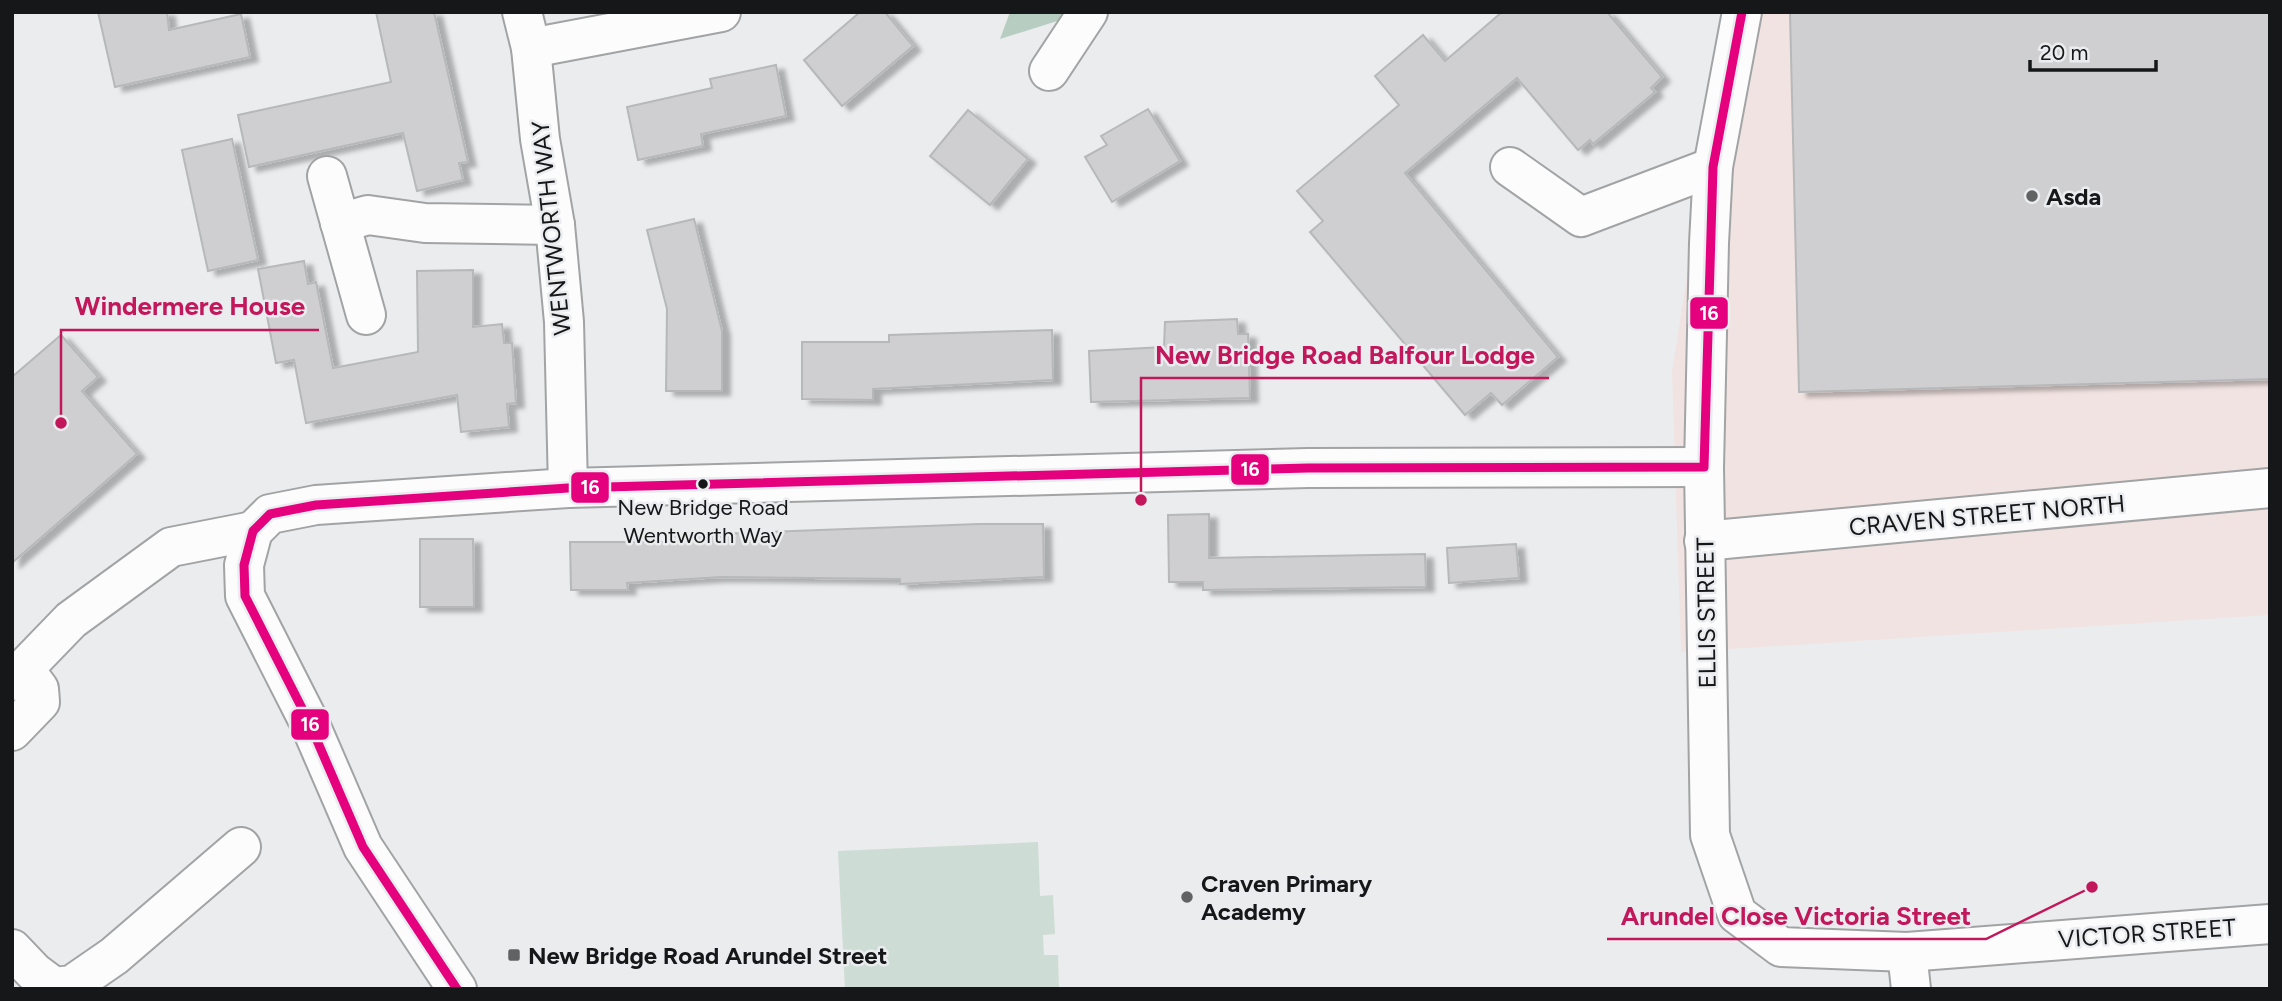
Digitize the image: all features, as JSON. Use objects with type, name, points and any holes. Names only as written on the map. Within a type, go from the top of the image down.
[{"type":"street","points":[[526,30],[721,12]]},
{"type":"street","points":[[1049,71],[1088,12]]},
{"type":"street","name":"ELLIS STREET","points":[[1742,12],[1713,167],[1709,243],[1704,541],[1710,835],[1737,914],[1781,947],[1909,970],[2024,941]]},
{"type":"street","name":"WENTWORTH WAY","points":[[526,30],[540,139],[555,225],[564,322],[568,488]]},
{"type":"street","points":[[1510,167],[1581,217],[1713,167]]},
{"type":"street","points":[[327,176],[366,315]]},
{"type":"street","points":[[340,223],[368,215],[425,223],[555,225]]},
{"type":"street","points":[[457,989],[363,847],[309,722],[246,596],[244,565],[253,531],[270,513],[316,505],[568,488],[1308,468],[1704,467]]},
{"type":"street","name":"CRAVEN STREET NORTH","points":[[1704,541],[2270,488]]},
{"type":"street","points":[[12,731],[40,702],[39,689],[18,675],[71,620],[171,547],[253,531]]},
{"type":"street","points":[[12,949],[34,972],[54,987],[72,985],[114,956],[241,847]]},
{"type":"street","name":"VICTOR STREET","points":[[2024,941],[2270,924]]},
{"type":"shaded area","points":[[1728,12],[2270,12],[2270,615],[1681,652],[1672,372]]},
{"type":"shaded area","points":[[1038,842],[1040,896],[1053,895],[1055,934],[1043,935],[1044,955],[1058,955],[1059,989],[845,989],[838,851]]},
{"type":"green space","points":[[1010,12],[1073,12],[1070,17],[1000,39]]},
{"type":"building","points":[[98,12],[167,12],[169,30],[241,14],[250,57],[115,87]]},
{"type":"building","points":[[376,12],[434,12],[468,162],[459,163],[463,180],[417,191],[403,133],[249,167],[238,115],[391,82]]},
{"type":"building","points":[[860,12],[885,12],[913,46],[842,106],[804,60]]},
{"type":"building","points":[[1502,12],[1607,12],[1662,77],[1651,88],[1655,92],[1593,144],[1590,140],[1578,150],[1517,78],[1405,173],[1558,357],[1502,405],[1491,393],[1465,415],[1310,232],[1323,221],[1297,191],[1399,105],[1375,76],[1423,35],[1445,61]]},
{"type":"building","name":"Asda","points":[[1790,12],[2270,12],[2270,379],[1799,392]]},
{"type":"building","points":[[776,65],[786,116],[701,134],[703,146],[638,160],[627,107],[712,88],[710,79]]},
{"type":"building","points":[[1148,109],[1180,161],[1112,202],[1085,157],[1107,145],[1101,136]]},
{"type":"building","points":[[968,110],[1028,159],[990,205],[930,156]]},
{"type":"building","points":[[232,139],[258,260],[208,271],[182,150]]},
{"type":"building","points":[[694,219],[722,331],[722,391],[666,391],[667,309],[647,230]]},
{"type":"building","points":[[304,261],[308,284],[316,282],[333,368],[418,352],[417,271],[473,270],[473,327],[502,324],[504,343],[512,343],[516,403],[507,404],[509,427],[461,432],[457,395],[306,423],[294,360],[276,363],[258,269]]},
{"type":"building","points":[[1237,319],[1238,334],[1248,334],[1250,398],[1091,402],[1089,351],[1164,347],[1165,322]]},
{"type":"building","points":[[1052,330],[1053,380],[873,389],[873,400],[802,399],[802,342],[889,342],[889,335]]},
{"type":"building","points":[[61,335],[98,377],[82,391],[137,454],[12,563],[12,377]]},
{"type":"building","points":[[1209,514],[1209,558],[1425,554],[1426,587],[1203,590],[1203,582],[1169,582],[1168,515]]},
{"type":"building","points":[[1043,524],[1044,577],[900,584],[900,579],[721,577],[627,583],[628,590],[571,590],[570,542],[665,542],[665,536]]},
{"type":"building","points":[[420,539],[473,539],[474,607],[420,607]]},
{"type":"building","points":[[1516,544],[1519,578],[1449,583],[1447,548]]},
{"type":"transit line","name":"16","points":[[457,989],[363,847],[309,722],[245,596],[244,565],[253,531],[270,514],[316,505],[568,488],[1308,468],[1704,467],[1713,167],[1742,12]]},
{"type":"place","name":"Asda","points":[[2032,196]]},
{"type":"place","name":"Windermere House","points":[[61,423]]},
{"type":"place","name":"New Bridge Road Wentworth Way","points":[[703,484]]},
{"type":"place","name":"New Bridge Road Balfour Lodge","points":[[1141,500]]},
{"type":"place","name":"Arundel Close Victoria Street","points":[[2092,887]]},
{"type":"place","name":"Craven Primary Academy","points":[[1187,897]]},
{"type":"place","name":"New Bridge Road Arundel Street","points":[[514,955]]}]
